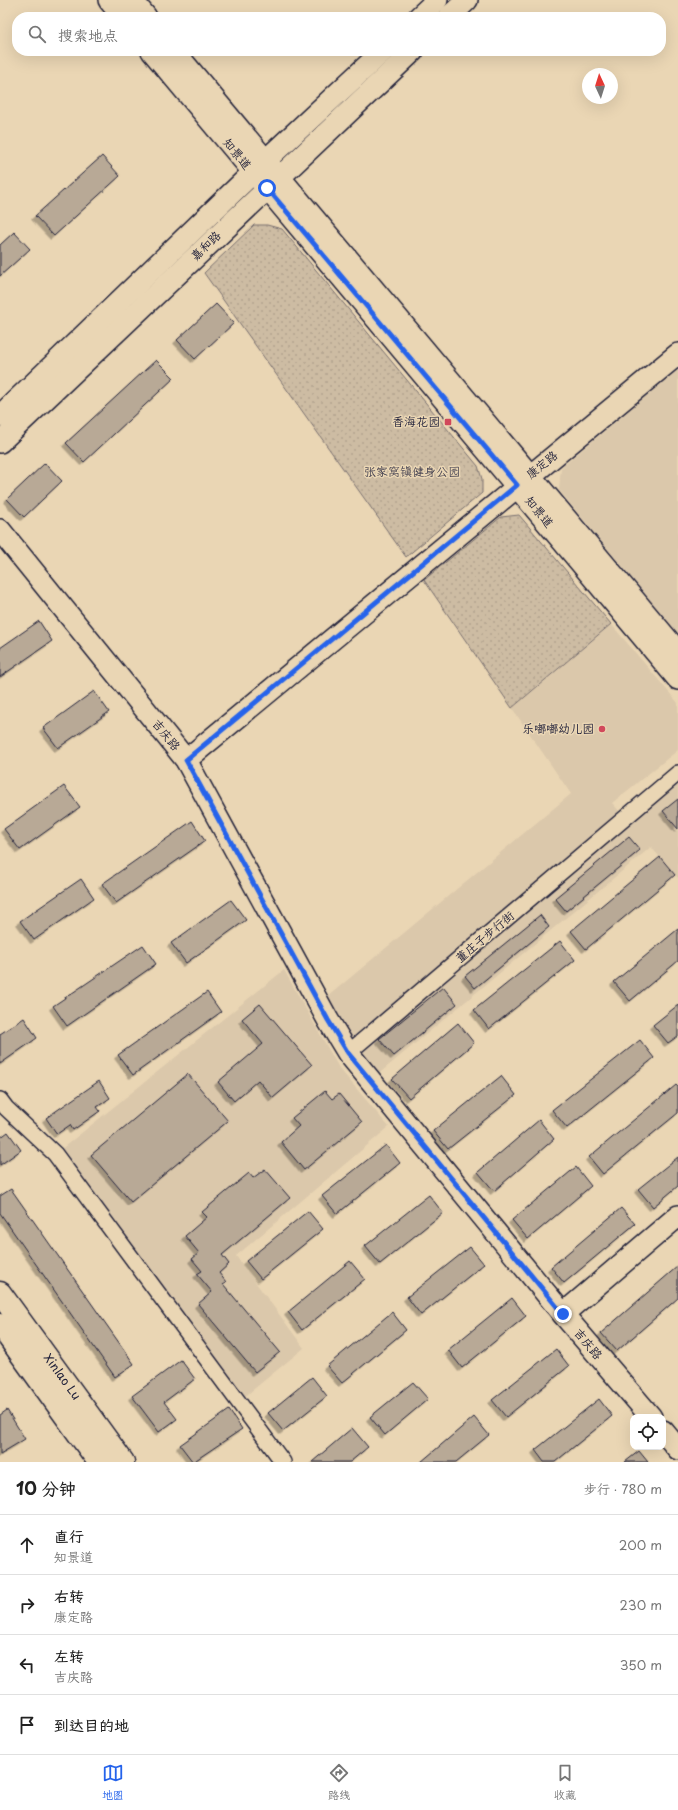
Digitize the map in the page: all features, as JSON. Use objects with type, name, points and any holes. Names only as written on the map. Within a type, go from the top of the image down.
[{"type":"main road","points":[[109,0],[119,12]]},
{"type":"main road","points":[[132,0],[142,12]]},
{"type":"main road","points":[[424,12],[437,0]]},
{"type":"main road","points":[[454,12],[467,0]]},
{"type":"main road","name":"知景道","points":[[157,56],[273,183],[524,480],[678,652]]},
{"type":"main road","name":"知景道","points":[[178,56],[259,167]]},
{"type":"main road","name":"嘉和路","points":[[0,416],[259,167],[378,56]]},
{"type":"main road","name":"嘉和路","points":[[0,442],[408,56]]},
{"type":"main road","name":"康定路","points":[[186,760],[678,354]]},
{"type":"main road","name":"知景道","points":[[524,480],[678,679]]},
{"type":"main road","name":"吉庆路","points":[[0,530],[186,760],[328,1020],[348,1053],[563,1314],[648,1414]]},
{"type":"main road","points":[[563,1314],[678,1216]]},
{"type":"main road","name":"Xinlao Lu","points":[[0,1293],[123,1462]]},
{"type":"main road","name":"Xinlao Lu","points":[[0,1325],[99,1462]]},
{"type":"main road","points":[[666,1435],[678,1449]]},
{"type":"street","name":"董庄子步行街","points":[[348,1053],[678,773]]},
{"type":"street","points":[[0,1100],[6,1108],[55,1154],[283,1462]]},
{"type":"shaded area","points":[[678,369],[678,634],[559,490],[561,468]]},
{"type":"shaded area","points":[[611,624],[678,703],[678,750],[612,803],[630,823],[678,783],[678,878],[651,847],[376,1076],[357,1053],[327,997],[571,794],[512,708]]},
{"type":"shaded area","points":[[284,970],[339,1068],[389,1127],[236,1256],[304,1348],[243,1398],[59,1151]]},
{"type":"green space","name":"张家窝镇健身公园","points":[[254,225],[267,225],[282,229],[478,466],[482,479],[482,493],[406,557],[204,273]]},
{"type":"green space","points":[[519,515],[611,624],[512,708],[424,580],[501,517]]},
{"type":"building","points":[[102,156],[120,176],[54,236],[35,216]]},
{"type":"building","points":[[14,232],[30,249],[0,276],[0,245]]},
{"type":"building","points":[[216,304],[234,323],[195,359],[177,340]]},
{"type":"building","points":[[156,360],[174,378],[84,462],[66,443]]},
{"type":"building","points":[[45,463],[62,481],[24,517],[7,499]]},
{"type":"building","points":[[39,621],[52,641],[0,677],[0,648]]},
{"type":"building","points":[[94,691],[109,712],[58,748],[43,728]]},
{"type":"building","points":[[64,786],[80,807],[20,850],[4,829]]},
{"type":"building","points":[[678,799],[678,829],[663,811]]},
{"type":"building","points":[[192,821],[205,841],[116,903],[102,884]]},
{"type":"building","points":[[629,837],[640,850],[566,911],[555,898]]},
{"type":"building","points":[[660,857],[675,875],[586,949],[571,931]]},
{"type":"building","points":[[81,879],[94,898],[34,940],[20,921]]},
{"type":"building","points":[[231,900],[246,920],[186,963],[171,943]]},
{"type":"building","points":[[540,915],[549,927],[475,988],[465,976]]},
{"type":"building","points":[[678,929],[678,961],[630,1001],[614,982]]},
{"type":"building","points":[[560,941],[575,960],[489,1029],[474,1010]]},
{"type":"building","points":[[143,945],[156,964],[67,1026],[53,1006]]},
{"type":"building","points":[[443,987],[457,1004],[394,1056],[379,1039]]},
{"type":"building","points":[[207,992],[221,1012],[133,1075],[118,1055]]},
{"type":"building","points":[[260,1004],[312,1065],[273,1098],[258,1080],[234,1101],[218,1082],[263,1044],[242,1019]]},
{"type":"building","points":[[678,1005],[678,1036],[668,1043],[653,1025]]},
{"type":"building","points":[[24,1018],[37,1038],[0,1064],[0,1034]]},
{"type":"building","points":[[458,1023],[474,1043],[409,1098],[392,1079]]},
{"type":"building","points":[[640,1040],[654,1058],[567,1128],[552,1110]]},
{"type":"building","points":[[188,1074],[228,1121],[131,1202],[91,1155]]},
{"type":"building","points":[[501,1076],[516,1095],[448,1149],[433,1131]]},
{"type":"building","points":[[99,1081],[110,1098],[97,1107],[100,1111],[73,1130],[70,1125],[57,1134],[46,1118]]},
{"type":"building","points":[[676,1085],[678,1087],[678,1113],[603,1174],[589,1157]]},
{"type":"building","points":[[325,1091],[332,1099],[339,1094],[362,1122],[304,1170],[281,1142],[299,1126],[292,1118]]},
{"type":"building","points":[[539,1120],[554,1139],[494,1191],[478,1172]]},
{"type":"building","points":[[8,1132],[21,1150],[0,1165],[0,1138]]},
{"type":"building","points":[[386,1145],[400,1163],[337,1214],[322,1196]]},
{"type":"building","points":[[678,1157],[678,1186],[653,1207],[638,1189]]},
{"type":"building","points":[[576,1167],[591,1186],[528,1239],[512,1220]]},
{"type":"building","points":[[265,1169],[290,1198],[222,1255],[229,1264],[219,1273],[226,1282],[223,1284],[280,1352],[255,1372],[198,1304],[212,1292],[197,1274],[202,1271],[192,1259],[199,1253],[185,1236],[207,1217],[202,1212],[249,1173],[253,1178]]},
{"type":"building","points":[[11,1189],[134,1364],[115,1377],[0,1213],[0,1196]]},
{"type":"building","points":[[429,1195],[443,1213],[380,1264],[365,1246]]},
{"type":"building","points":[[621,1208],[635,1224],[564,1283],[551,1267]]},
{"type":"building","points":[[308,1211],[323,1229],[261,1279],[246,1261]]},
{"type":"building","points":[[470,1247],[484,1264],[421,1315],[407,1297]]},
{"type":"building","points":[[350,1261],[365,1279],[302,1330],[288,1312]]},
{"type":"building","points":[[678,1266],[678,1298],[617,1351],[601,1333]]},
{"type":"building","points":[[512,1298],[526,1316],[462,1368],[448,1350]]},
{"type":"building","points":[[392,1312],[406,1330],[342,1383],[327,1366]]},
{"type":"building","points":[[556,1349],[569,1366],[506,1417],[492,1400]]},
{"type":"building","points":[[181,1360],[195,1379],[164,1402],[177,1419],[159,1432],[132,1396]]},
{"type":"building","points":[[312,1377],[327,1396],[283,1431],[268,1413]]},
{"type":"building","points":[[413,1382],[428,1399],[385,1435],[370,1417]]},
{"type":"building","points":[[599,1399],[612,1416],[555,1462],[544,1462],[535,1450]]},
{"type":"building","points":[[7,1410],[25,1439],[0,1454],[0,1415]]},
{"type":"building","points":[[229,1410],[242,1429],[193,1462],[180,1445]]},
{"type":"building","points":[[474,1417],[489,1435],[456,1462],[421,1462]]},
{"type":"building","points":[[352,1428],[368,1447],[350,1462],[312,1462]]},
{"type":"building","points":[[639,1451],[648,1462],[625,1462]]},
{"type":"place","name":"香海花园","points":[[448,422]]},
{"type":"place","name":"乐嘟嘟幼儿园","points":[[602,729]]},
{"type":"route","points":[[267,188],[342,279],[517,485],[186,760],[328,1020],[348,1053],[563,1314]]}]
